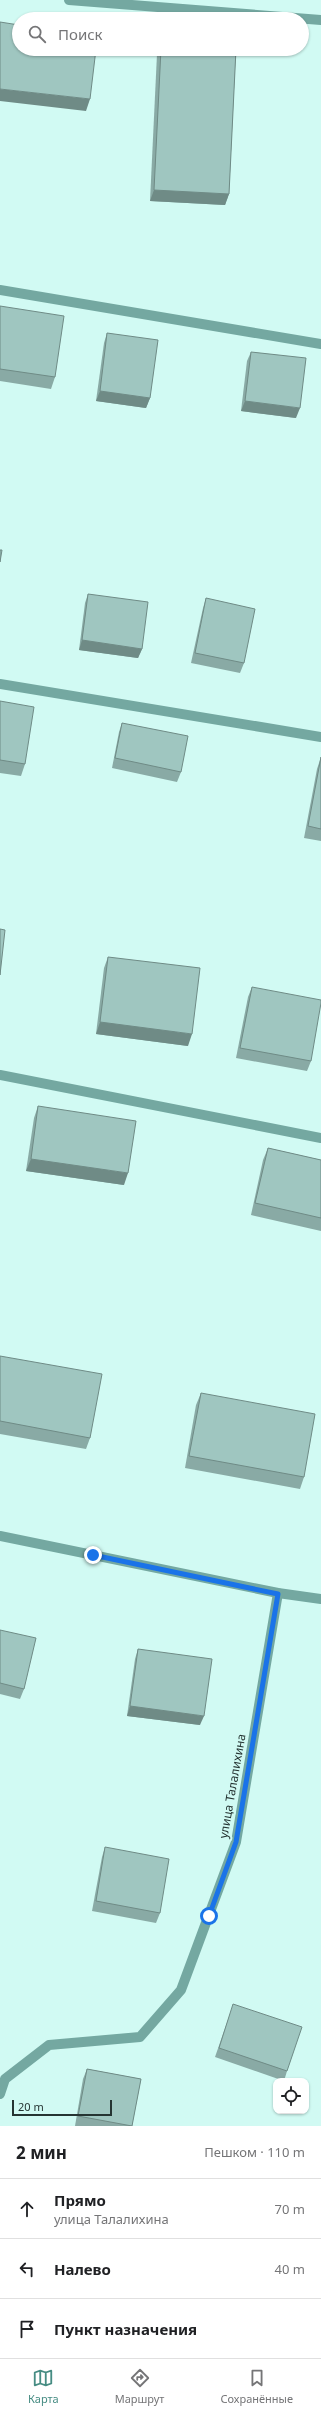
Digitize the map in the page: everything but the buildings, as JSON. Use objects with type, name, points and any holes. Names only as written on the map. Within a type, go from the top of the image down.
[{"type":"lane","points":[[69,0],[220,12]]},
{"type":"lane","points":[[309,19],[321,20]]},
{"type":"lane","points":[[0,290],[321,344]]},
{"type":"lane","points":[[0,684],[321,737]]},
{"type":"lane","points":[[0,1075],[321,1138]]},
{"type":"lane","points":[[0,1536],[278,1594],[321,1599]]},
{"type":"lane","name":"улица Талалихина","points":[[0,2094],[5,2079],[49,2045],[140,2037],[181,1990],[236,1842],[278,1594]]},
{"type":"route","points":[[93,1555],[278,1594],[236,1842],[209,1916]]}]
